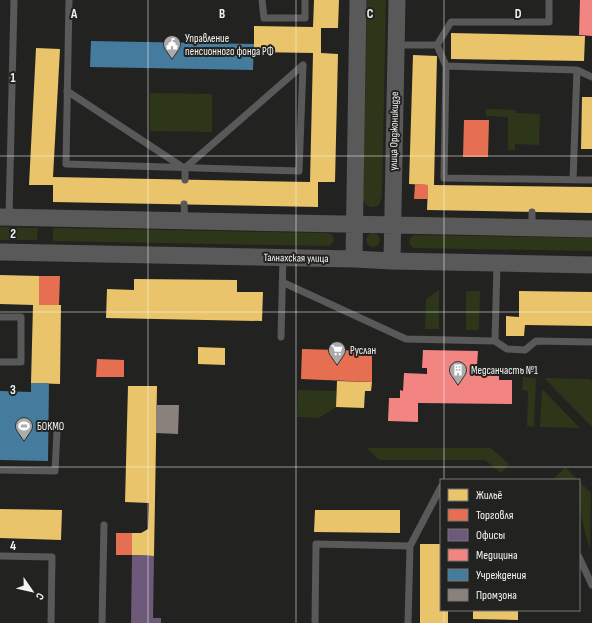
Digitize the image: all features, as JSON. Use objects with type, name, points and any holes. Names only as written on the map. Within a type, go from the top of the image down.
[{"type":"street","points":[[354,259],[358,0]]},
{"type":"street","name":"улица Орджоникидзе","points":[[392,261],[397,0]]},
{"type":"street","points":[[5,217],[185,213],[354,224],[392,225],[532,220],[592,229]]},
{"type":"street","name":"Талнахская улица","points":[[0,252],[283,257],[592,265]]},
{"type":"lane","points":[[5,217],[14,0]]},
{"type":"lane","points":[[69,0],[66,164],[185,168],[299,171],[303,65],[185,168],[185,180]]},
{"type":"lane","points":[[262,0],[264,18],[305,18],[305,0]]},
{"type":"lane","points":[[438,45],[451,22],[549,22],[549,0]]},
{"type":"lane","points":[[396,45],[438,45]]},
{"type":"lane","points":[[438,45],[446,66],[444,178],[533,183],[592,180]]},
{"type":"lane","points":[[446,66],[577,70],[592,77]]},
{"type":"lane","points":[[573,180],[577,70]]},
{"type":"lane","points":[[67,91],[185,168]]},
{"type":"lane","points":[[281,337],[283,257]]},
{"type":"lane","points":[[495,341],[497,263]]},
{"type":"lane","points":[[282,282],[406,339],[495,341],[507,349],[519,350],[526,350],[536,341],[592,342]]},
{"type":"lane","points":[[0,317],[22,318],[21,362],[0,362]]},
{"type":"lane","points":[[0,470],[55,471],[56,431]]},
{"type":"lane","points":[[408,623],[410,546],[440,489]]},
{"type":"lane","points":[[102,623],[104,525]]},
{"type":"lane","points":[[315,623],[316,544],[410,546]]},
{"type":"lane","points":[[0,556],[52,556],[51,623]]},
{"type":"lane","points":[[580,559],[592,585]]},
{"type":"green space","points":[[367,0],[386,0],[382,197],[379,205],[372,207],[366,204],[363,200]]},
{"type":"green space","points":[[150,93],[212,94],[212,132],[150,131]]},
{"type":"green space","points":[[486,109],[516,110],[516,113],[540,114],[539,145],[515,144],[515,150],[508,150],[508,117],[486,116]]},
{"type":"green space","points":[[0,227],[38,228],[37,240],[0,240]]},
{"type":"green space","points":[[53,228],[328,233],[333,235],[334,241],[330,246],[53,241]]},
{"type":"green space","points":[[373,233],[378,235],[380,240],[378,245],[373,247],[368,245],[366,240],[368,235]]},
{"type":"green space","points":[[414,235],[592,238],[592,251],[413,248],[409,241]]},
{"type":"green space","points":[[439,290],[439,329],[425,329],[426,299]]},
{"type":"green space","points":[[466,291],[480,291],[479,330],[466,330]]},
{"type":"green space","points":[[523,377],[536,378],[534,427],[527,426],[528,391],[522,390]]},
{"type":"green space","points":[[544,378],[590,379],[592,381],[592,427]]},
{"type":"green space","points":[[542,389],[580,428],[540,427]]},
{"type":"green space","points":[[298,390],[336,391],[336,407],[319,418],[297,417]]},
{"type":"green space","points":[[367,448],[491,448],[509,464],[501,473],[485,460],[379,460]]},
{"type":"green space","points":[[565,467],[577,479],[557,479],[555,478]]},
{"type":"green space","points":[[580,482],[591,493],[590,549],[582,516]]},
{"type":"building: Жильё","points":[[314,0],[339,0],[338,28],[321,28],[321,53],[338,54],[335,182],[318,182],[318,207],[53,202],[53,185],[29,185],[36,48],[60,49],[53,177],[310,182],[313,53],[254,52],[254,26],[313,27]]},
{"type":"building: Жильё","points":[[451,33],[585,36],[584,61],[451,59]]},
{"type":"building: Жильё","points":[[413,55],[437,56],[434,185],[592,187],[592,213],[427,210],[428,185],[409,184]]},
{"type":"building: Жильё","points":[[582,97],[592,97],[592,149],[581,149]]},
{"type":"building: Жильё","points":[[0,275],[39,276],[39,305],[61,305],[60,384],[31,383],[33,305],[0,304]]},
{"type":"building: Жильё","points":[[134,279],[237,280],[237,292],[263,292],[262,321],[106,318],[107,289],[134,290]]},
{"type":"building: Жильё","points":[[519,291],[592,292],[592,326],[525,325],[524,336],[506,336],[506,316],[519,317]]},
{"type":"building: Жильё","points":[[198,347],[225,348],[225,365],[198,364]]},
{"type":"building: Жильё","points":[[337,381],[372,382],[371,391],[365,391],[364,408],[336,407]]},
{"type":"building: Жильё","points":[[128,386],[157,386],[154,556],[132,555],[132,533],[141,533],[148,529],[149,503],[125,502]]},
{"type":"building: Жильё","points":[[0,509],[62,510],[61,540],[0,538]]},
{"type":"building: Жильё","points":[[315,510],[400,510],[400,533],[314,532]]},
{"type":"building: Жильё","points":[[420,544],[440,544],[440,611],[448,611],[448,623],[420,623]]},
{"type":"building: Жильё","points":[[473,611],[518,611],[518,620],[473,619]]},
{"type":"building: Торговля","points":[[464,120],[489,120],[488,157],[463,157]]},
{"type":"building: Торговля","points":[[415,184],[428,185],[428,199],[414,199]]},
{"type":"building: Торговля","points":[[39,276],[60,276],[59,305],[39,305]]},
{"type":"building: Торговля","name":"Руслан","points":[[302,349],[372,351],[372,382],[301,379]]},
{"type":"building: Торговля","points":[[97,359],[124,360],[124,377],[96,377]]},
{"type":"building: Торговля","points":[[116,533],[132,533],[132,555],[116,555]]},
{"type":"building: Офисы","points":[[132,555],[154,556],[153,618],[161,618],[161,623],[131,623]]},
{"type":"building: Медицина","points":[[580,0],[592,0],[592,36],[579,35]]},
{"type":"building: Медицина","name":"Медсанчасть №1","points":[[423,350],[478,351],[477,365],[473,365],[473,374],[499,375],[499,380],[512,380],[512,404],[418,403],[418,422],[388,421],[389,398],[400,398],[400,390],[403,391],[404,373],[427,374],[427,368],[422,368]]},
{"type":"building: Учреждения","name":"Управление пенсионного фонда РФ","points":[[91,41],[254,44],[253,70],[90,67]]},
{"type":"building: Учреждения","name":"БОКМО","points":[[31,383],[49,383],[48,461],[0,460],[0,391],[31,392]]},
{"type":"building: Промзона","points":[[156,405],[179,405],[178,434],[156,433]]},
{"type":"place","name":"Управление пенсионного фонда РФ","points":[[172,59]]},
{"type":"place","name":"Руслан","points":[[337,365]]},
{"type":"place","name":"Медсанчасть №1","points":[[458,385]]},
{"type":"place","name":"БОКМО","points":[[24,441]]}]
